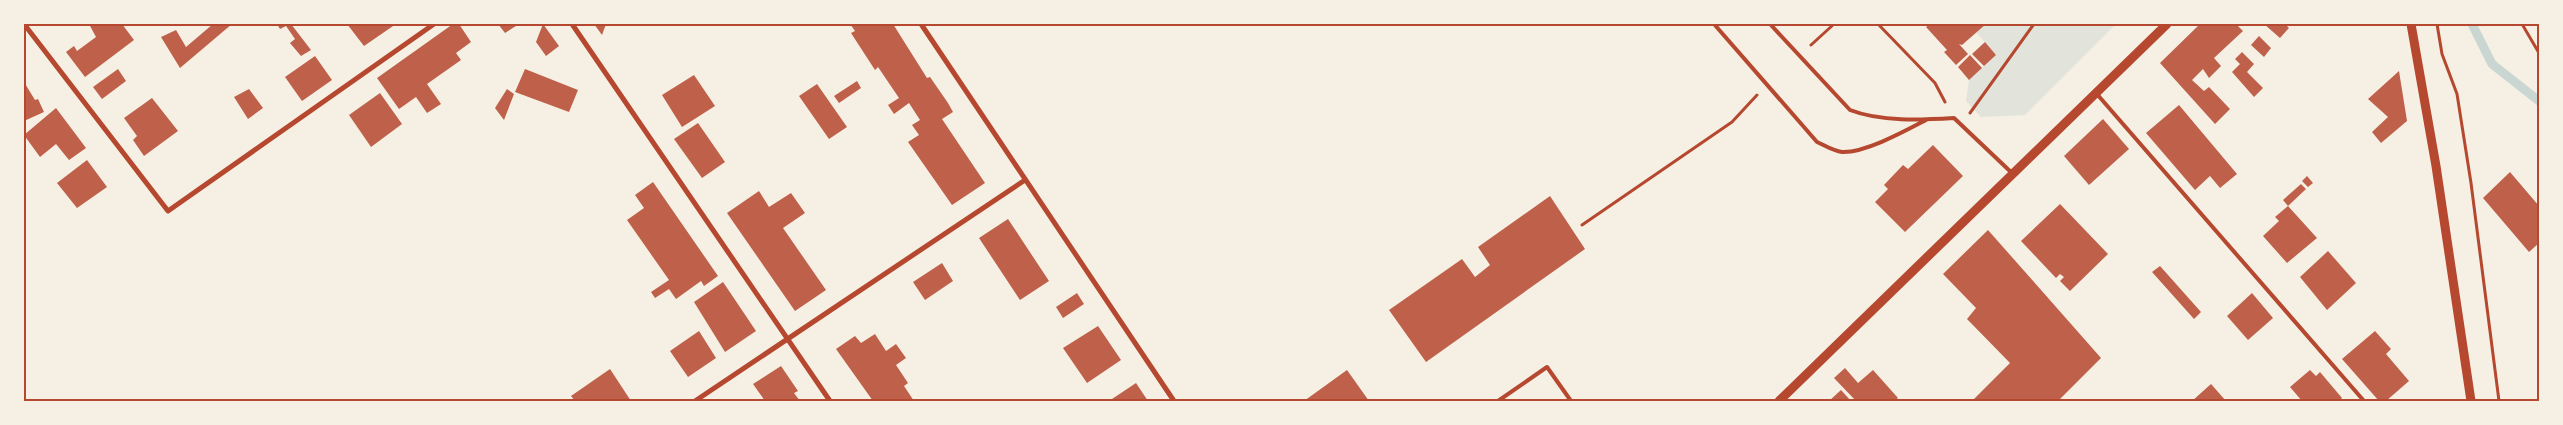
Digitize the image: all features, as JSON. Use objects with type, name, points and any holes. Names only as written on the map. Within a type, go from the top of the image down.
[{"type":"street","points":[[24,24],[168,211],[434,24]]},
{"type":"street","points":[[572,24],[830,401]]},
{"type":"street","points":[[921,24],[1174,401]]},
{"type":"street","points":[[1779,401],[2167,24]]},
{"type":"street","points":[[2411,24],[2436,166],[2471,401]]},
{"type":"street","points":[[695,401],[1025,180]]},
{"type":"lane","points":[[1714,24],[1817,142],[1832,150],[1844,152],[1880,142],[1928,119]]},
{"type":"lane","points":[[1770,24],[1850,110],[1865,116],[1928,119],[1954,118],[2013,174]]},
{"type":"lane","points":[[2096,93],[2364,401]]},
{"type":"lane","points":[[1498,401],[1547,367],[1571,401]]},
{"type":"path","points":[[1878,24],[1934,83],[1954,118]]},
{"type":"path","points":[[1962,124],[2034,24]]},
{"type":"path","points":[[2437,24],[2442,54],[2458,102],[2472,183],[2499,401]]},
{"type":"path","points":[[2522,24],[2539,53]]},
{"type":"path","points":[[1582,225],[1732,122],[1741,110]]},
{"type":"shaded area","points":[[1986,24],[2116,24],[2025,115],[1981,117],[1966,101],[1969,80],[1996,55],[1976,32]]},
{"type":"building","points":[[89,24],[122,24],[134,40],[85,77],[66,52],[74,46],[77,51],[96,37]]},
{"type":"building","points":[[213,24],[232,24],[180,68],[161,37],[176,30],[186,47]]},
{"type":"building","points":[[277,24],[291,24],[311,50],[301,56],[290,43],[295,39],[286,26],[280,29]]},
{"type":"building","points":[[347,24],[396,24],[364,46]]},
{"type":"building","points":[[453,24],[459,24],[471,42],[456,53],[461,60],[427,84],[441,104],[427,113],[416,97],[399,109],[377,78]]},
{"type":"building","points":[[498,24],[519,24],[505,33]]},
{"type":"building","points":[[543,24],[559,46],[546,56],[536,42]]},
{"type":"building","points":[[594,24],[606,24],[602,35]]},
{"type":"building","points":[[850,24],[893,24],[927,78],[930,77],[948,103],[953,112],[942,119],[985,183],[952,205],[908,142],[919,135],[912,125],[920,120],[909,103],[894,114],[888,105],[899,98],[878,67],[875,70],[851,33],[855,31]]},
{"type":"building","points":[[1930,24],[1986,24],[1962,45],[1959,44],[1968,54],[1956,65],[1944,52],[1947,50],[1926,27]]},
{"type":"building","points":[[2200,24],[2236,24],[2243,31],[2214,58],[2221,66],[2209,78],[2203,69],[2192,80],[2204,91],[2209,87],[2230,109],[2215,124],[2160,63]]},
{"type":"building","points":[[2264,24],[2285,24],[2289,28],[2280,38]]},
{"type":"building","points":[[2259,36],[2271,48],[2264,57],[2251,45]]},
{"type":"building","points":[[1985,42],[1996,55],[1984,66],[1972,54]]},
{"type":"building","points":[[2242,52],[2254,64],[2247,72],[2263,88],[2254,97],[2232,72],[2240,64],[2235,59]]},
{"type":"building","points":[[1970,55],[1982,68],[1969,80],[1958,67]]},
{"type":"building","points":[[315,56],[332,80],[302,101],[285,77]]},
{"type":"building","points":[[118,69],[126,81],[102,99],[93,87]]},
{"type":"building","points":[[525,69],[578,90],[569,112],[515,92]]},
{"type":"building","points":[[2399,71],[2407,121],[2381,143],[2372,132],[2388,117],[2368,99]]},
{"type":"building","points":[[694,75],[715,106],[682,127],[662,95]]},
{"type":"building","points":[[857,81],[861,88],[839,103],[834,96]]},
{"type":"building","points":[[24,82],[35,100],[38,99],[44,112],[24,121]]},
{"type":"building","points":[[817,84],[847,127],[829,139],[799,96]]},
{"type":"building","points":[[249,89],[263,108],[248,119],[234,97]]},
{"type":"building","points":[[507,89],[514,94],[504,120],[495,108]]},
{"type":"building","points":[[380,93],[402,124],[371,147],[349,115]]},
{"type":"building","points":[[152,98],[178,131],[144,156],[133,140],[137,136],[124,118]]},
{"type":"building","points":[[2179,105],[2237,174],[2220,188],[2210,176],[2195,190],[2146,133]]},
{"type":"building","points":[[56,108],[86,148],[69,160],[56,144],[40,157],[24,135]]},
{"type":"building","points":[[2103,119],[2129,149],[2089,185],[2064,156]]},
{"type":"building","points":[[698,123],[725,162],[702,178],[674,139]]},
{"type":"building","points":[[1933,145],[1963,176],[1905,232],[1875,202],[1888,189],[1884,185],[1903,165],[1908,169]]},
{"type":"building","points":[[87,160],[107,187],[77,208],[57,183]]},
{"type":"building","points":[[2510,172],[2539,206],[2539,243],[2529,252],[2483,198]]},
{"type":"building","points":[[2307,176],[2313,183],[2308,187],[2302,181]]},
{"type":"building","points":[[653,182],[718,276],[704,286],[701,281],[676,299],[669,289],[655,298],[651,292],[669,280],[627,220],[644,208],[635,195]]},
{"type":"building","points":[[2301,184],[2306,189],[2288,206],[2283,200]]},
{"type":"building","points":[[759,191],[769,207],[791,193],[805,213],[783,228],[826,290],[795,311],[727,213]]},
{"type":"building","points":[[1550,196],[1585,249],[1426,362],[1389,310],[1462,259],[1475,277],[1490,265],[1478,247]]},
{"type":"building","points":[[2060,204],[2108,254],[2070,291],[2060,281],[2064,277],[2060,274],[2056,278],[2021,241]]},
{"type":"building","points":[[2288,206],[2317,238],[2287,263],[2263,236],[2279,221],[2275,217]]},
{"type":"building","points":[[1008,219],[1049,281],[1020,300],[979,238]]},
{"type":"building","points":[[1988,230],[2101,358],[2058,401],[1972,401],[2010,363],[1967,319],[1976,308],[1943,274]]},
{"type":"building","points":[[2328,251],[2356,283],[2327,310],[2300,277]]},
{"type":"building","points":[[942,263],[953,281],[925,300],[913,282]]},
{"type":"building","points":[[2160,266],[2201,312],[2194,319],[2152,272]]},
{"type":"building","points":[[723,282],[756,331],[725,352],[694,302]]},
{"type":"building","points":[[1077,293],[1084,304],[1063,318],[1056,307]]},
{"type":"building","points":[[2252,293],[2273,318],[2248,340],[2227,316]]},
{"type":"building","points":[[1098,326],[1121,360],[1087,383],[1063,348]]},
{"type":"building","points":[[699,331],[716,358],[688,377],[670,351]]},
{"type":"building","points":[[2375,331],[2391,349],[2386,354],[2409,381],[2386,401],[2379,401],[2342,359]]},
{"type":"building","points":[[875,334],[886,351],[896,344],[906,358],[896,365],[908,383],[904,386],[914,401],[873,401],[836,349],[855,336],[861,343]]},
{"type":"building","points":[[781,366],[798,391],[794,393],[800,401],[765,401],[753,384]]},
{"type":"building","points":[[1845,368],[1858,383],[1873,370],[1898,398],[1894,401],[1856,401],[1834,378]]},
{"type":"building","points":[[610,369],[631,401],[575,401],[571,396]]},
{"type":"building","points":[[1347,370],[1369,401],[1304,401]]},
{"type":"building","points":[[2310,370],[2316,376],[2320,372],[2342,398],[2339,401],[2302,401],[2290,387]]},
{"type":"building","points":[[1136,383],[1148,401],[1109,401]]},
{"type":"building","points":[[2211,384],[2226,401],[2192,401]]},
{"type":"building","points":[[1841,390],[1851,401],[1829,401]]},
{"type":"waterway","points":[[2472,24],[2492,64],[2539,101]]}]
